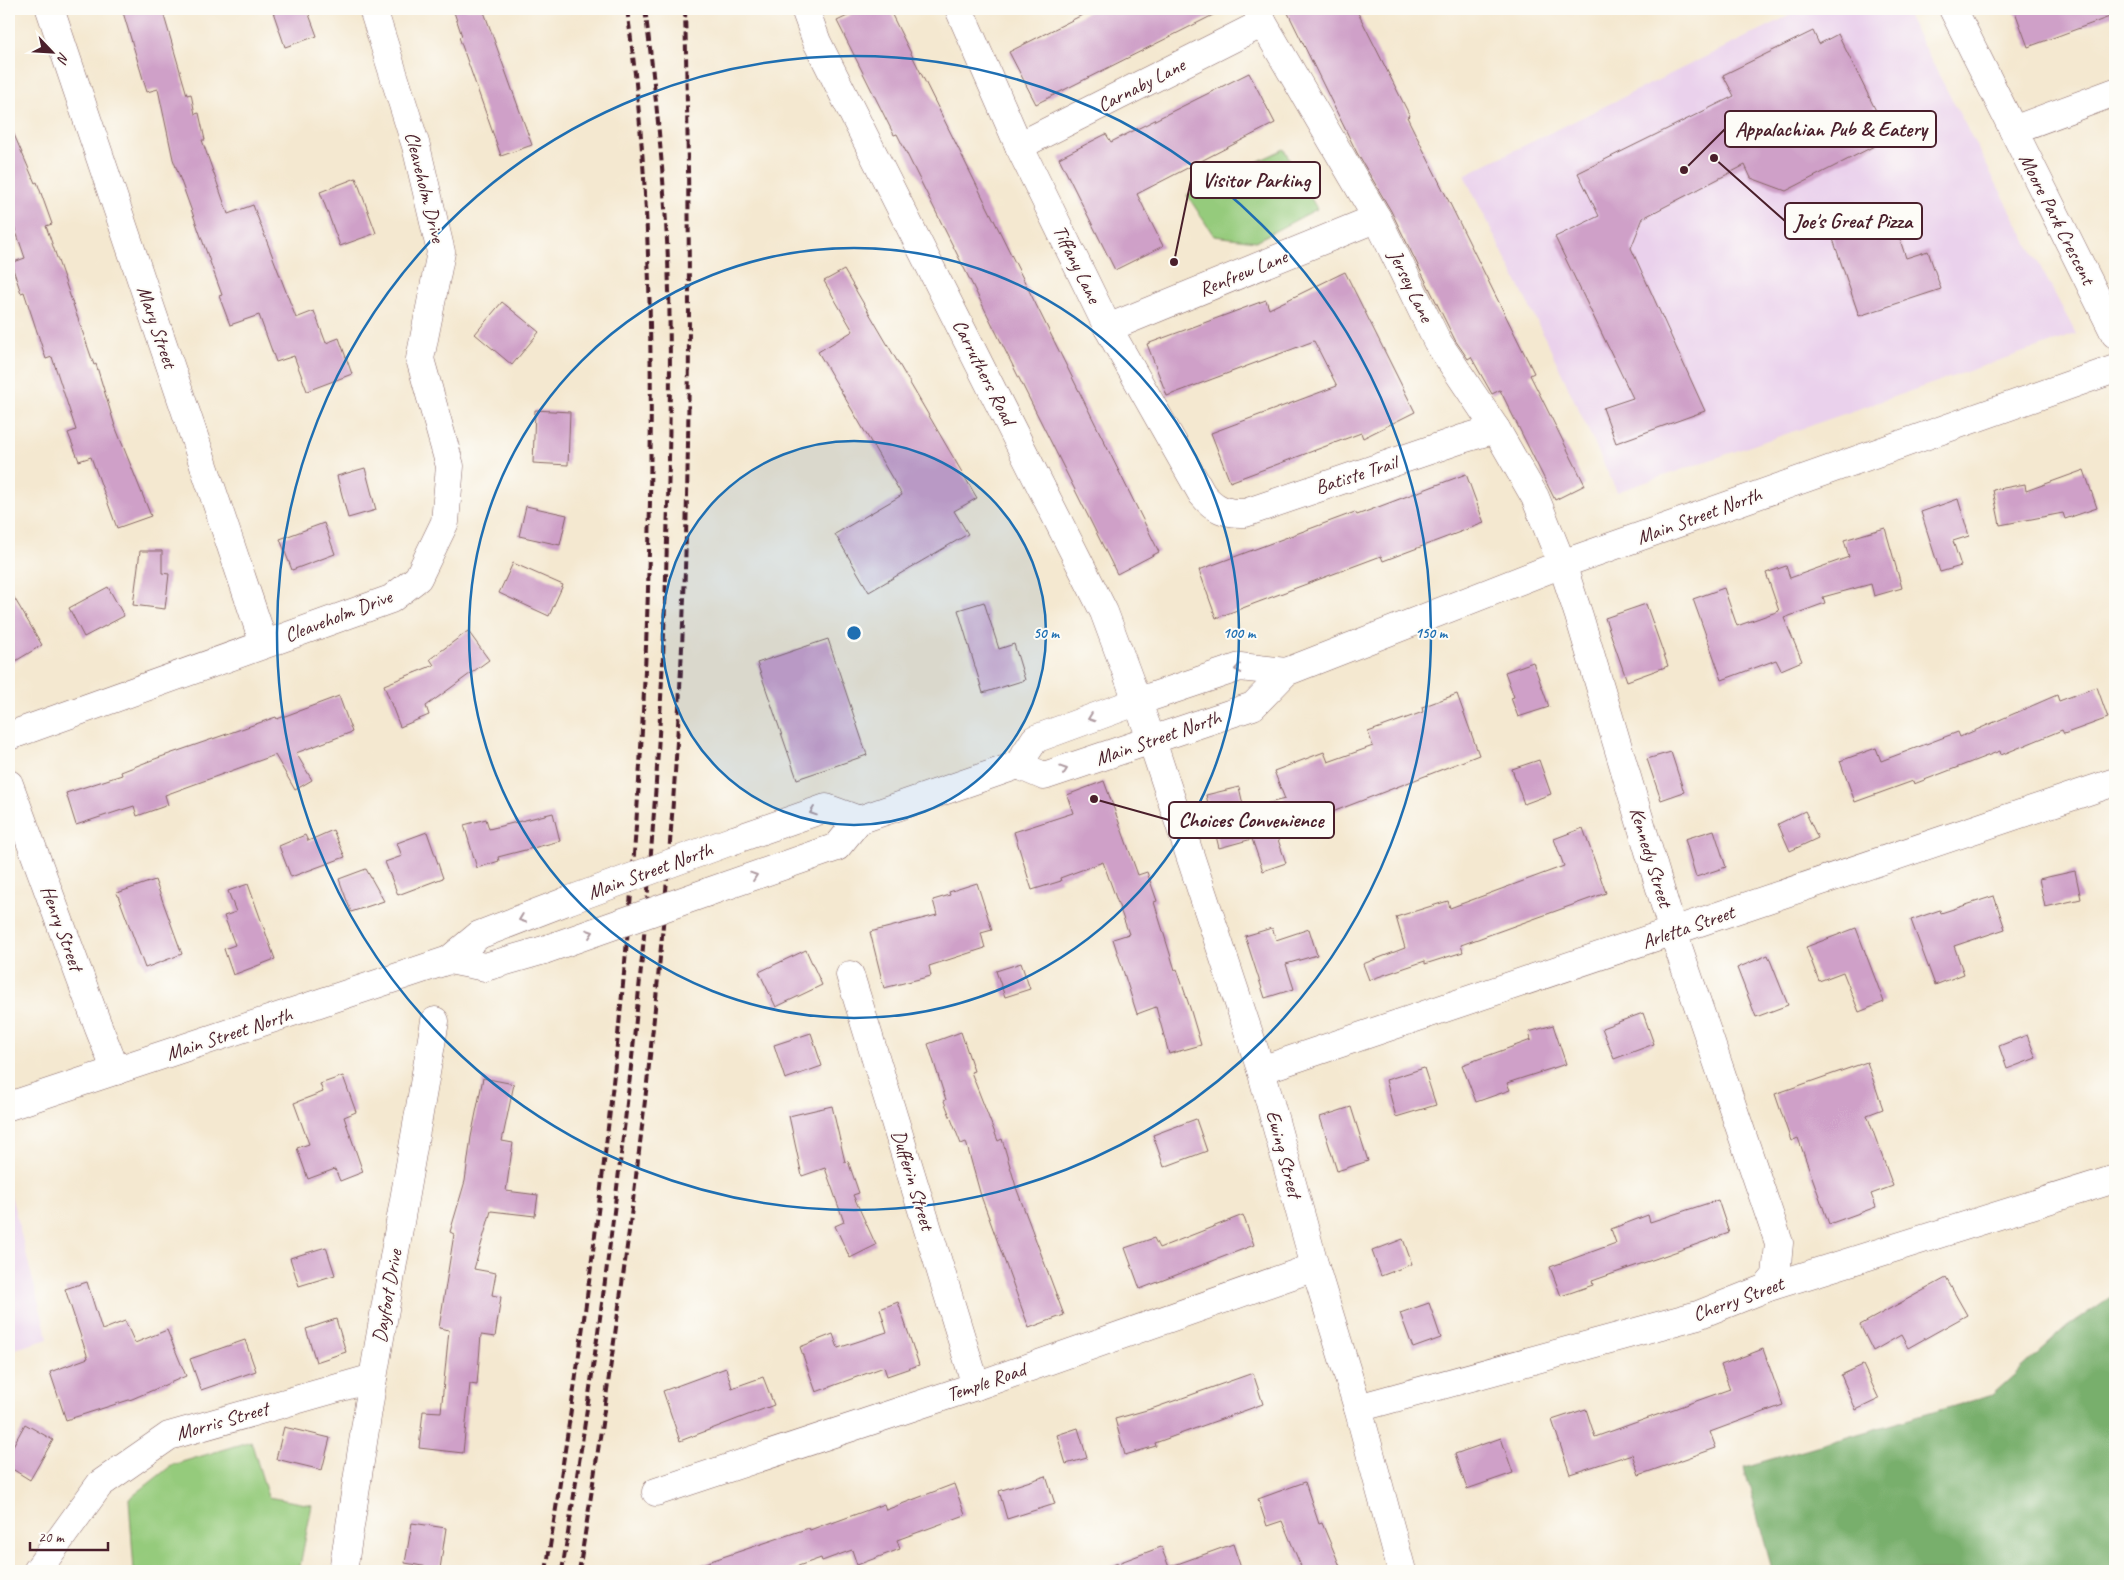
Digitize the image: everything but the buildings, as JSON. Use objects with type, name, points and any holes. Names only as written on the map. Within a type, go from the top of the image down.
[{"type":"street","name":"Mary Street","points":[[50,9],[264,644]]},
{"type":"street","name":"Cleaveholm Drive","points":[[9,736],[391,599],[418,578],[445,522],[450,466],[420,359],[441,252],[416,146],[373,9]]},
{"type":"street","name":"Carruthers Road","points":[[805,9],[817,42],[1104,612],[1136,702],[1152,740]]},
{"type":"street","name":"Tiffany Lane","points":[[959,9],[1019,146],[1108,328],[1202,494],[1209,504],[1216,508]]},
{"type":"street","name":"Moore Park Crescent","points":[[1953,9],[2115,334]]},
{"type":"street","name":"Carnaby Lane","points":[[1019,146],[1260,16]]},
{"type":"street","name":"Jersey Lane","points":[[1260,16],[1378,218],[1438,341],[1496,429],[1535,496],[1562,564]]},
{"type":"street","name":"Moore Park Crescent","points":[[2013,130],[2115,92]]},
{"type":"street","name":"Renfrew Lane","points":[[1108,328],[1378,218]]},
{"type":"street","name":"Main Street North","points":[[1286,672],[1240,667],[1136,702],[1035,739],[1018,765],[1044,776],[1253,706],[1286,672],[1562,564],[2115,369]]},
{"type":"street","name":"Batiste Trail","points":[[1216,508],[1225,512],[1245,513],[1496,429]]},
{"type":"street","name":"Kennedy Street","points":[[1562,564],[1673,932],[1779,1243],[1776,1276],[1766,1288]]},
{"type":"street","name":"Ewing Street","points":[[1152,740],[1260,1070],[1315,1267],[1358,1408],[1402,1571]]},
{"type":"street","points":[[859,820],[1018,765]]},
{"type":"street","name":"Arletta Street","points":[[1260,1070],[2115,782]]},
{"type":"street","name":"Henry Street","points":[[9,784],[116,1071]]},
{"type":"street","name":"Main Street North","points":[[9,1106],[449,960],[479,935],[734,840],[826,808],[859,820],[837,847],[544,950],[485,967],[449,960]]},
{"type":"street","name":"Dufferin Street","points":[[850,975],[976,1386]]},
{"type":"street","name":"Dayfoot Drive","points":[[343,1571],[373,1378],[434,1021]]},
{"type":"street","name":"Cherry Street","points":[[1358,1408],[1698,1315],[1766,1288],[2115,1179]]},
{"type":"street","name":"Temple Road","points":[[656,1492],[976,1386],[1315,1267]]},
{"type":"street","name":"Morris Street","points":[[37,1571],[100,1484],[169,1436],[373,1378]]},
{"type":"shaded area","points":[[1803,9],[1904,9],[2076,334],[1617,492],[1549,346],[1464,175]]},
{"type":"shaded area","points":[[9,1188],[48,1339],[9,1351]]},
{"type":"green space","points":[[1284,149],[1317,209],[1256,241],[1214,236],[1187,195]]},
{"type":"green space","points":[[2115,1294],[2115,1571],[1765,1571],[1772,1569],[1744,1467],[1992,1395],[2068,1326]]},
{"type":"green space","points":[[251,1441],[268,1497],[312,1505],[299,1571],[134,1571],[129,1499],[172,1465]]},
{"type":"railway","points":[[546,1571],[566,1444],[601,1190],[627,936],[645,680],[651,416],[649,280],[642,144],[627,9]]},
{"type":"railway","points":[[562,1571],[616,1199],[643,951],[661,701],[669,458],[669,299],[662,166],[645,9]]},
{"type":"railway","points":[[579,1571],[624,1273],[648,1073],[675,773],[685,582],[689,391],[685,9]]},
{"type":"place","name":"Joe's Great Pizza","points":[[1714,158]]},
{"type":"place","name":"Appalachian Pub & Eatery","points":[[1684,170]]},
{"type":"place","name":"Visitor Parking","points":[[1174,262]]},
{"type":"place","name":"Choices Convenience","points":[[1094,799]]}]
